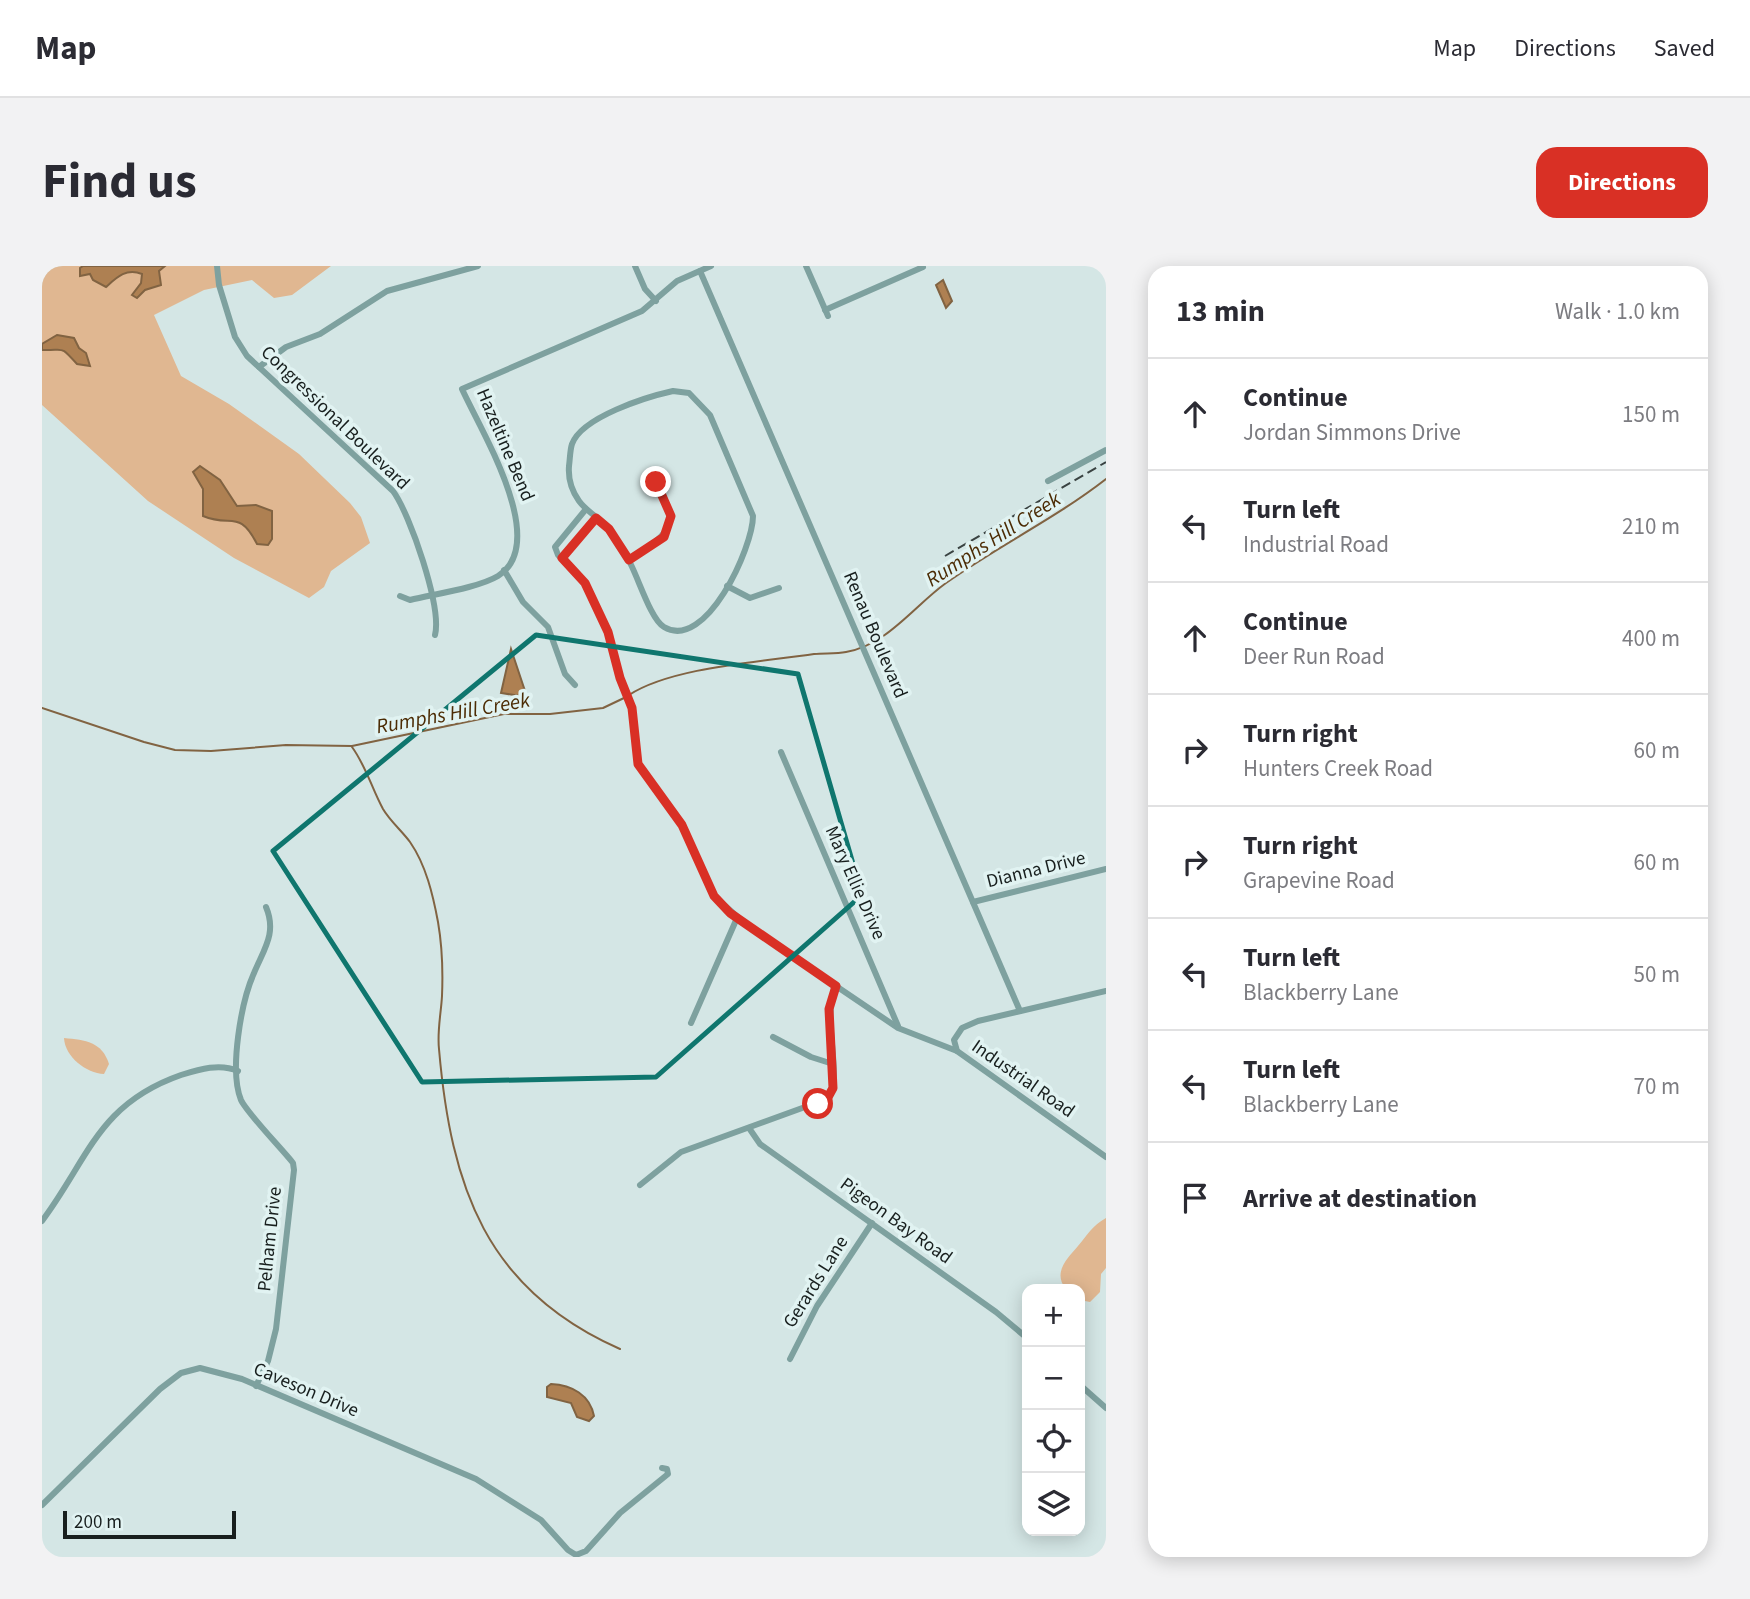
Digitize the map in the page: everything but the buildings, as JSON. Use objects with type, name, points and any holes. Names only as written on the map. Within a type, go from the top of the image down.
[{"type":"street","name":"Congressional Boulevard","points":[[217,266],[219,285],[235,337],[259,367],[290,392],[393,491],[410,520],[437,625],[435,635]]},
{"type":"street","points":[[259,367],[286,347],[320,334],[387,291],[478,266]]},
{"type":"street","points":[[635,266],[645,289],[656,301]]},
{"type":"street","name":"Hazeltine Bend","points":[[504,570],[517,548],[519,535],[516,509],[462,389],[642,311],[677,281],[711,266]]},
{"type":"street","points":[[806,266],[826,313],[923,267]]},
{"type":"street","name":"Renau Boulevard","points":[[700,271],[1020,1011]]},
{"type":"street","points":[[673,391],[689,393],[710,415],[753,516],[749,543],[706,619],[681,631],[664,628],[655,618],[629,560],[609,529],[596,518],[571,488],[569,472],[572,444],[584,427],[652,396],[673,391]]},
{"type":"street","points":[[1048,481],[1106,450]]},
{"type":"street","points":[[629,560],[664,537],[669,527],[669,505],[656,482]]},
{"type":"street","points":[[586,509],[556,544],[562,558],[596,518]]},
{"type":"street","name":"Industrial Road","points":[[562,558],[585,583],[608,632],[620,678],[632,708],[638,764],[682,825],[714,896],[737,918],[898,1028],[957,1051],[1106,1157]]},
{"type":"street","points":[[400,596],[410,600],[430,595],[490,579],[504,570],[523,602],[548,627],[565,674],[575,685]]},
{"type":"street","points":[[726,586],[750,598],[779,588]]},
{"type":"street","name":"Mary Ellie Drive","points":[[781,752],[898,1028]]},
{"type":"street","name":"Dianna Drive","points":[[973,902],[1106,869]]},
{"type":"street","name":"Pelham Drive","points":[[256,1386],[268,1361],[276,1329],[294,1170],[293,1163],[241,1100],[239,1021],[254,972],[270,936],[270,921],[265,907]]},
{"type":"street","points":[[691,1023],[737,918]]},
{"type":"street","points":[[640,1185],[681,1152],[827,1099],[833,1088],[829,1009],[836,986]]},
{"type":"street","name":"Industrial Road","points":[[957,1051],[954,1040],[962,1028],[1106,991]]},
{"type":"street","points":[[773,1037],[811,1057],[833,1064]]},
{"type":"street","points":[[42,1221],[98,1130],[117,1111],[160,1082],[195,1070],[227,1066],[239,1071]]},
{"type":"street","name":"Pigeon Bay Road","points":[[749,1128],[760,1144],[1022,1334]]},
{"type":"street","name":"Gerards Lane","points":[[790,1359],[817,1306],[872,1223]]},
{"type":"street","name":"Caveson Drive","points":[[42,1505],[145,1402],[181,1373],[200,1368],[256,1386],[476,1479],[541,1520],[568,1550],[576,1555],[586,1551],[620,1513],[667,1474],[667,1469],[662,1468]]},
{"type":"street","points":[[1085,1389],[1106,1408]]},
{"type":"highlighted area","points":[[536,635],[798,674],[862,895],[656,1077],[422,1082],[273,851]]},
{"type":"shaded area","points":[[42,266],[331,266],[292,295],[274,298],[252,280],[204,290],[154,315],[181,376],[229,404],[299,454],[350,503],[361,517],[370,543],[331,571],[324,587],[309,598],[234,558],[148,501],[42,405]]},
{"type":"shaded area","points":[[165,266],[159,271],[161,285],[145,290],[137,298],[132,295],[141,283],[142,274],[126,273],[106,287],[93,280],[90,274],[80,276],[80,268]]},
{"type":"shaded area","points":[[943,280],[952,301],[946,308],[936,285]]},
{"type":"shaded area","points":[[57,335],[74,338],[79,348],[86,353],[90,366],[77,364],[61,350],[42,350],[42,344]]},
{"type":"shaded area","points":[[200,466],[220,480],[237,506],[256,505],[272,511],[272,539],[268,545],[257,544],[251,533],[240,523],[203,516],[203,489],[193,472]]},
{"type":"shaded area","points":[[511,649],[527,697],[501,693]]},
{"type":"shaded area","points":[[64,1038],[86,1041],[102,1051],[109,1064],[104,1074],[90,1071],[78,1063],[68,1052]]},
{"type":"shaded area","points":[[1106,1218],[1106,1268],[1101,1274],[1100,1292],[1090,1302],[1085,1301],[1085,1284],[1063,1284],[1061,1271],[1066,1260],[1097,1224]]},
{"type":"shaded area","points":[[551,1384],[566,1386],[579,1392],[589,1402],[594,1416],[589,1421],[577,1417],[571,1403],[547,1397],[547,1387]]},
{"type":"waterway","name":"Rumphs Hill Creek","points":[[629,695],[647,686],[692,672],[814,654],[842,653],[861,648],[899,624],[946,583],[1106,479]]},
{"type":"waterway","name":"Rumphs Hill Creek","points":[[42,708],[175,750],[211,751],[286,745],[352,746],[504,714],[550,714],[603,708],[624,698]]},
{"type":"waterway","points":[[352,747],[383,809],[416,851],[431,891],[441,949],[439,1042],[445,1099],[466,1189],[484,1229],[507,1265],[537,1297],[574,1325],[620,1349]]},
{"type":"railway","points":[[945,556],[1106,462]]},
{"type":"route","points":[[656,482],[669,505],[671,516],[664,537],[629,560],[609,529],[596,518],[562,558],[585,583],[608,632],[613,656],[632,708],[638,764],[682,825],[714,896],[730,913],[836,986],[830,998],[829,1009],[833,1088],[831,1096],[818,1104]]}]
